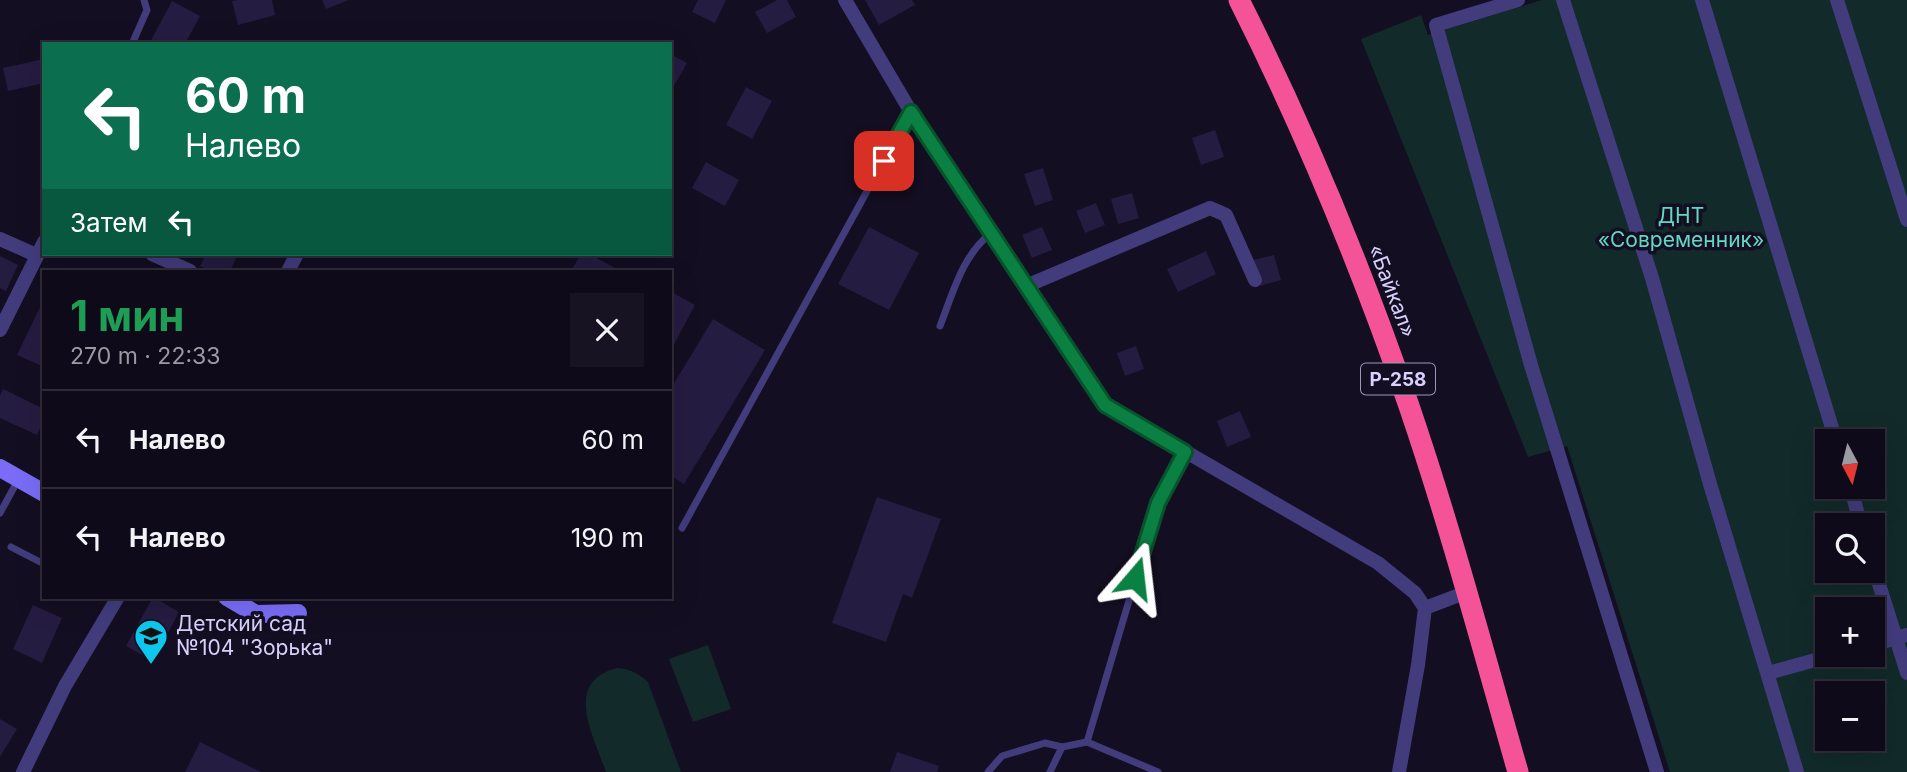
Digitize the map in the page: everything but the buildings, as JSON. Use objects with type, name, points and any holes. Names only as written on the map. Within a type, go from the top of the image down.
[{"type":"highway","name":"«Байкал»","points":[[1239,0],[1318,167],[1409,406],[1517,772]]},
{"type":"street","points":[[845,0],[911,112],[1105,405],[1378,563],[1415,593],[1425,608],[1399,772]]},
{"type":"street","points":[[1518,0],[1436,25],[1531,365],[1657,772]]},
{"type":"street","points":[[1563,0],[1652,278],[1710,484],[1797,772]]},
{"type":"street","points":[[1702,0],[1832,429]]},
{"type":"street","points":[[1837,0],[1907,220]]},
{"type":"street","points":[[1026,286],[1210,208],[1226,215],[1255,280]]},
{"type":"street","points":[[0,239],[36,256]]},
{"type":"street","points":[[0,330],[42,246]]},
{"type":"street","points":[[157,256],[189,270]]},
{"type":"street","points":[[0,468],[42,492]]},
{"type":"street","points":[[1880,583],[1901,637],[1907,673]]},
{"type":"street","points":[[1425,608],[1466,592]]},
{"type":"street","points":[[23,772],[65,686],[117,599]]},
{"type":"street","points":[[230,599],[256,614],[299,613]]},
{"type":"street","points":[[1768,673],[1815,660]]},
{"type":"lane","points":[[133,42],[146,10],[144,0]]},
{"type":"lane","points":[[682,528],[911,112]]},
{"type":"lane","points":[[940,326],[968,257],[991,233]]},
{"type":"lane","points":[[1087,742],[1158,503],[1185,452]]},
{"type":"lane","points":[[0,513],[19,479]]},
{"type":"lane","points":[[11,547],[42,563]]},
{"type":"lane","points":[[988,772],[1002,756],[1045,743],[1062,747],[1087,742],[1158,772]]},
{"type":"lane","points":[[1050,772],[1062,747]]},
{"type":"green space","name":"ДНТ «Современник»","points":[[1542,0],[1907,0],[1907,772],[1670,772],[1567,446],[1528,457],[1361,39],[1421,15],[1428,35]]},
{"type":"green space","points":[[708,645],[731,709],[693,722],[669,659]]},
{"type":"green space","points":[[617,668],[634,672],[648,682],[681,772],[606,772],[590,727],[586,698],[590,685],[600,675]]},
{"type":"place","name":"Детский сад №104 \"Зорька\"","points":[[151,666]]},
{"type":"route","points":[[884,161],[911,112],[1105,405],[1185,452],[1158,503],[1135,578]]}]
